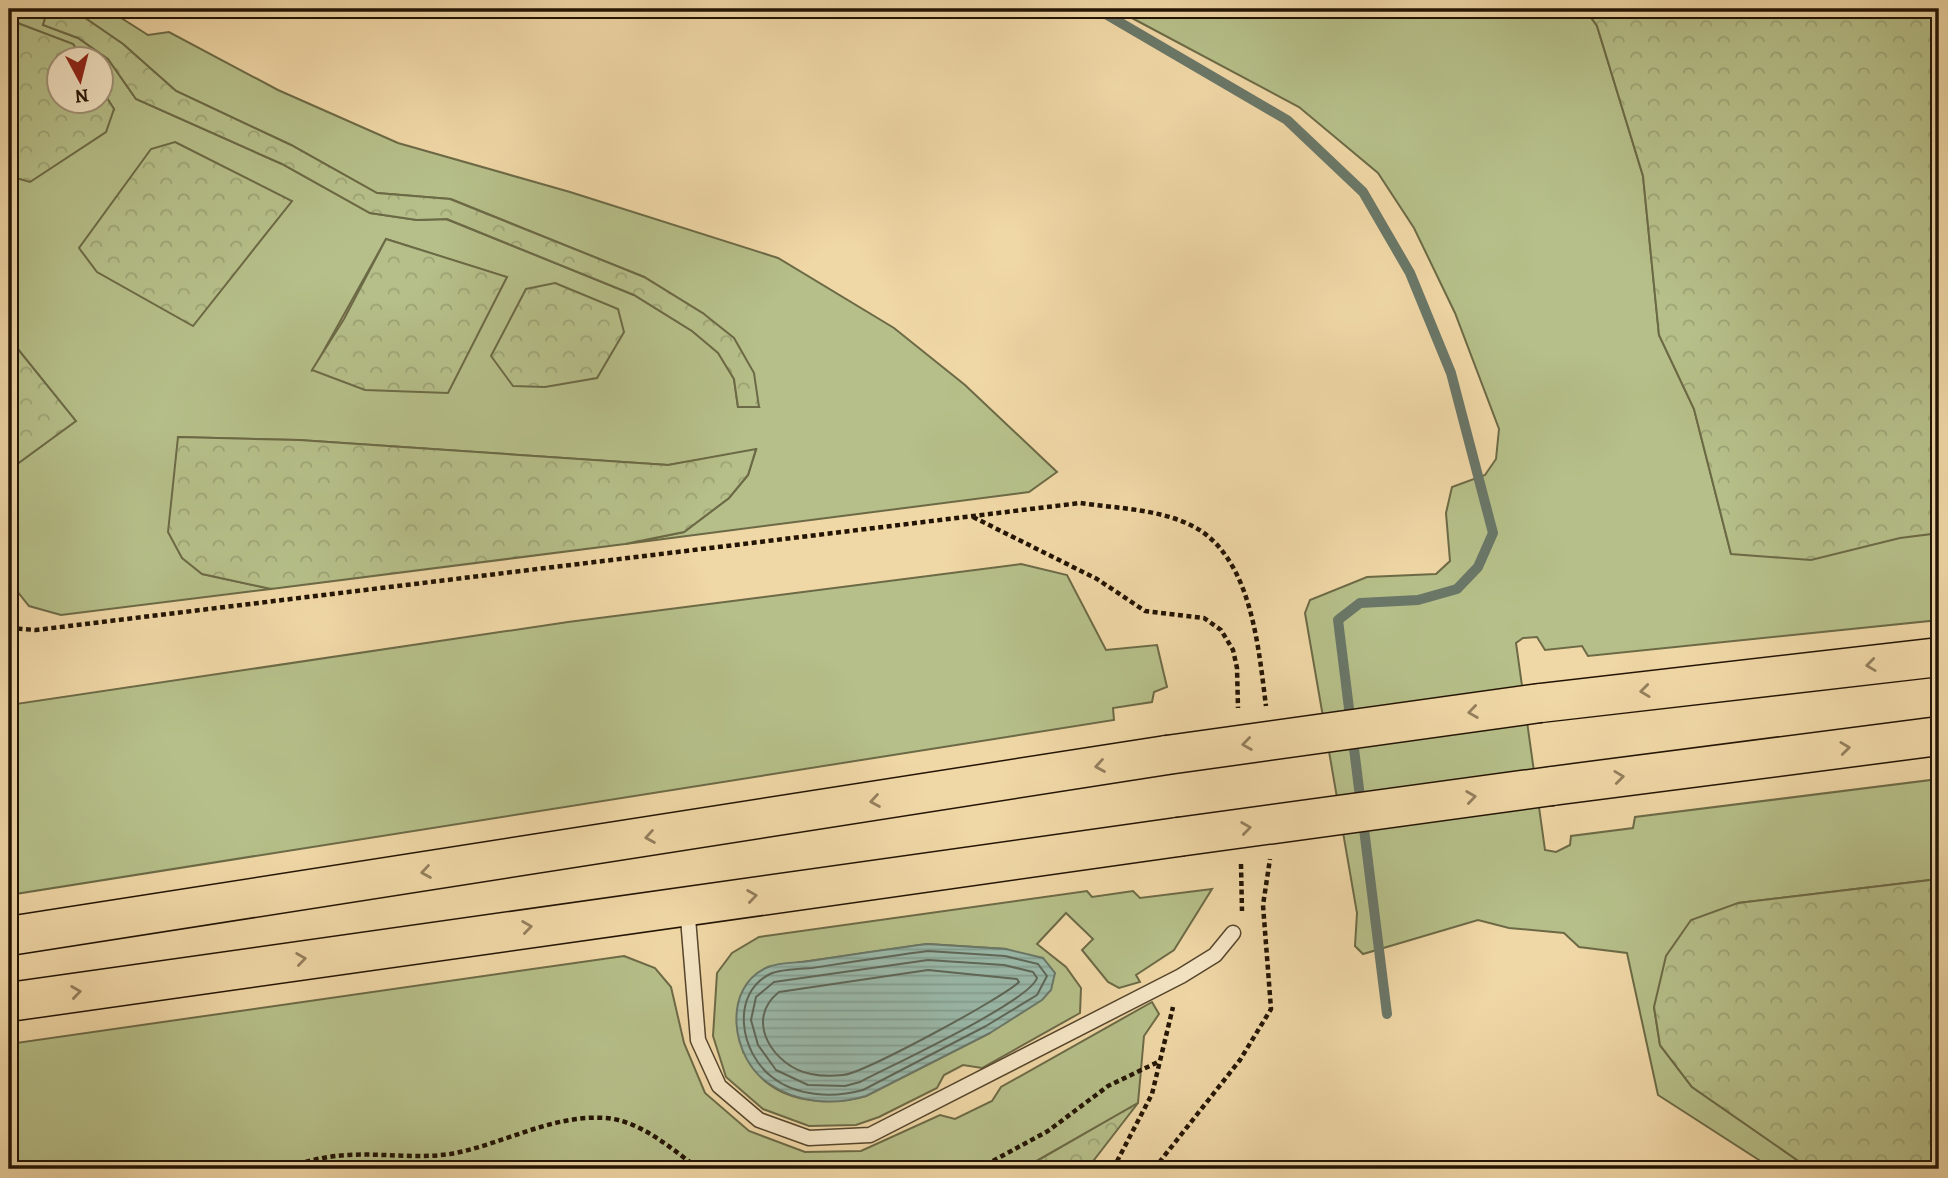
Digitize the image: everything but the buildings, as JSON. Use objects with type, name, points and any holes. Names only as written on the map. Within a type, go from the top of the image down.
[{"type":"highway","points":[[9,936],[1167,755],[1540,703],[1939,657]]},
{"type":"highway","points":[[9,1002],[1178,837],[1939,736]]},
{"type":"lane","points":[[687,905],[698,1040],[719,1086],[759,1121],[809,1138],[870,1135],[1181,976],[1215,955],[1233,933]]},
{"type":"path","points":[[9,628],[36,630],[1080,503],[1152,513],[1182,523],[1208,536],[1228,559],[1243,591],[1261,663],[1267,718]]},
{"type":"path","points":[[972,516],[1097,579],[1145,611]]},
{"type":"path","points":[[1154,1169],[1240,1060],[1271,1009],[1264,905],[1270,855]]},
{"type":"path","points":[[1113,1169],[1152,1094],[1181,976]]},
{"type":"path","points":[[978,1169],[1007,1157],[1048,1131],[1108,1086],[1158,1062]]},
{"type":"path","points":[[281,1169],[314,1159],[349,1155],[404,1158],[446,1154],[477,1149],[568,1121],[607,1118],[634,1126],[699,1169]]},
{"type":"green space","points":[[9,9],[48,9],[43,25],[78,38],[89,46],[74,46],[15,22],[9,26]]},
{"type":"green space","points":[[48,9],[72,9],[123,44],[176,91],[291,145],[377,193],[450,199],[644,277],[704,314],[734,338],[754,373],[759,407],[738,407],[734,379],[718,353],[692,331],[634,295],[447,219],[417,220],[370,213],[282,164],[136,99],[116,70],[116,46],[89,46],[78,38],[43,25]]},
{"type":"green space","points":[[72,9],[107,9],[148,35],[169,32],[278,90],[398,143],[570,192],[778,258],[894,328],[965,385],[1057,472],[1029,492],[625,544],[684,532],[729,498],[748,475],[756,450],[668,465],[299,440],[178,437],[202,574],[271,589],[61,615],[29,606],[9,581],[9,470],[75,421],[9,338],[9,176],[10,178],[105,116],[116,116],[116,70],[136,99],[282,164],[370,213],[417,220],[446,219],[634,295],[692,331],[718,352],[734,379],[738,407],[759,407],[704,314],[644,277],[451,199],[377,193],[291,145],[176,91],[123,44]],"holes":[[[386,239],[506,277],[313,370]]]},
{"type":"green space","points":[[1115,9],[1585,9],[1597,26],[1643,176],[1659,335],[1694,409],[1731,554],[1939,533],[1939,620],[1588,656],[1582,646],[1545,650],[1537,637],[1523,638],[1516,643],[1545,850],[1556,852],[1570,845],[1571,836],[1633,828],[1635,817],[1939,779],[1939,879],[1738,903],[1654,1007],[1660,1045],[1692,1087],[1810,1169],[1773,1169],[1658,1095],[1627,953],[1579,947],[1564,933],[1509,928],[1478,920],[1363,954],[1355,946],[1357,913],[1305,613],[1310,600],[1367,577],[1436,574],[1450,561],[1446,513],[1452,487],[1485,475],[1496,459],[1499,429],[1455,313],[1414,228],[1378,173],[1299,107]]},
{"type":"green space","points":[[1585,9],[1939,9],[1939,533],[1900,538],[1811,560],[1731,554],[1694,409],[1659,335],[1643,176],[1597,26]]},
{"type":"green space","points":[[15,22],[74,46],[46,46],[46,116],[112,116],[106,132],[30,182],[9,176],[9,26]]},
{"type":"green space","points":[[175,142],[292,201],[193,326],[97,272],[79,248],[151,149]]},
{"type":"green space","points":[[386,239],[507,277],[448,393],[365,390],[312,370],[344,319]]},
{"type":"green space","points":[[555,283],[618,309],[624,332],[597,378],[545,387],[513,386],[491,356],[526,289]]},
{"type":"green space","points":[[9,338],[76,421],[9,470]]},
{"type":"green space","points":[[178,437],[299,440],[668,465],[756,449],[748,475],[729,498],[684,532],[625,544],[271,589],[202,574],[182,558],[168,532]]},
{"type":"green space","points":[[1021,564],[1067,575],[1106,650],[1157,645],[1167,687],[1154,692],[1152,702],[1113,708],[1114,720],[9,895],[9,705],[568,622]]},
{"type":"green space","points":[[1939,879],[1939,1169],[1810,1169],[1692,1087],[1660,1045],[1654,1007],[1666,956],[1691,920],[1738,903]]},
{"type":"green space","points":[[1212,889],[1174,950],[1136,975],[1140,982],[1119,988],[1108,982],[1082,950],[1093,939],[1066,913],[1037,944],[1066,967],[1081,988],[1080,1013],[982,1068],[963,1065],[944,1075],[937,1088],[879,1117],[856,1125],[809,1126],[763,1109],[726,1077],[713,1036],[717,973],[732,953],[759,937],[1087,891],[1092,897],[1133,891],[1140,898]],"holes":[[[927,944],[1006,949],[990,1033],[866,1096],[841,1101],[814,1101],[789,1095],[763,1079],[743,1052],[768,967]]]},
{"type":"green space","points":[[624,956],[655,968],[671,987],[684,1043],[705,1093],[749,1131],[805,1152],[861,1151],[940,1115],[955,1119],[992,1101],[1001,1087],[1152,1002],[1159,1014],[1144,1036],[1138,1103],[1022,1169],[9,1169],[9,1044]]},
{"type":"green space","points":[[1138,1103],[1087,1169],[1023,1169]]},
{"type":"water","points":[[927,944],[1006,949],[1043,958],[1055,973],[1051,990],[1042,1000],[990,1033],[866,1096],[828,1102],[803,1099],[779,1090],[755,1072],[739,1041],[736,1023],[743,990],[753,977],[778,964]]},
{"type":"waterway","points":[[1097,9],[1287,120],[1363,192],[1410,273],[1451,373],[1493,533],[1478,567],[1457,589],[1418,600],[1360,603],[1338,620],[1387,1014]]}]
